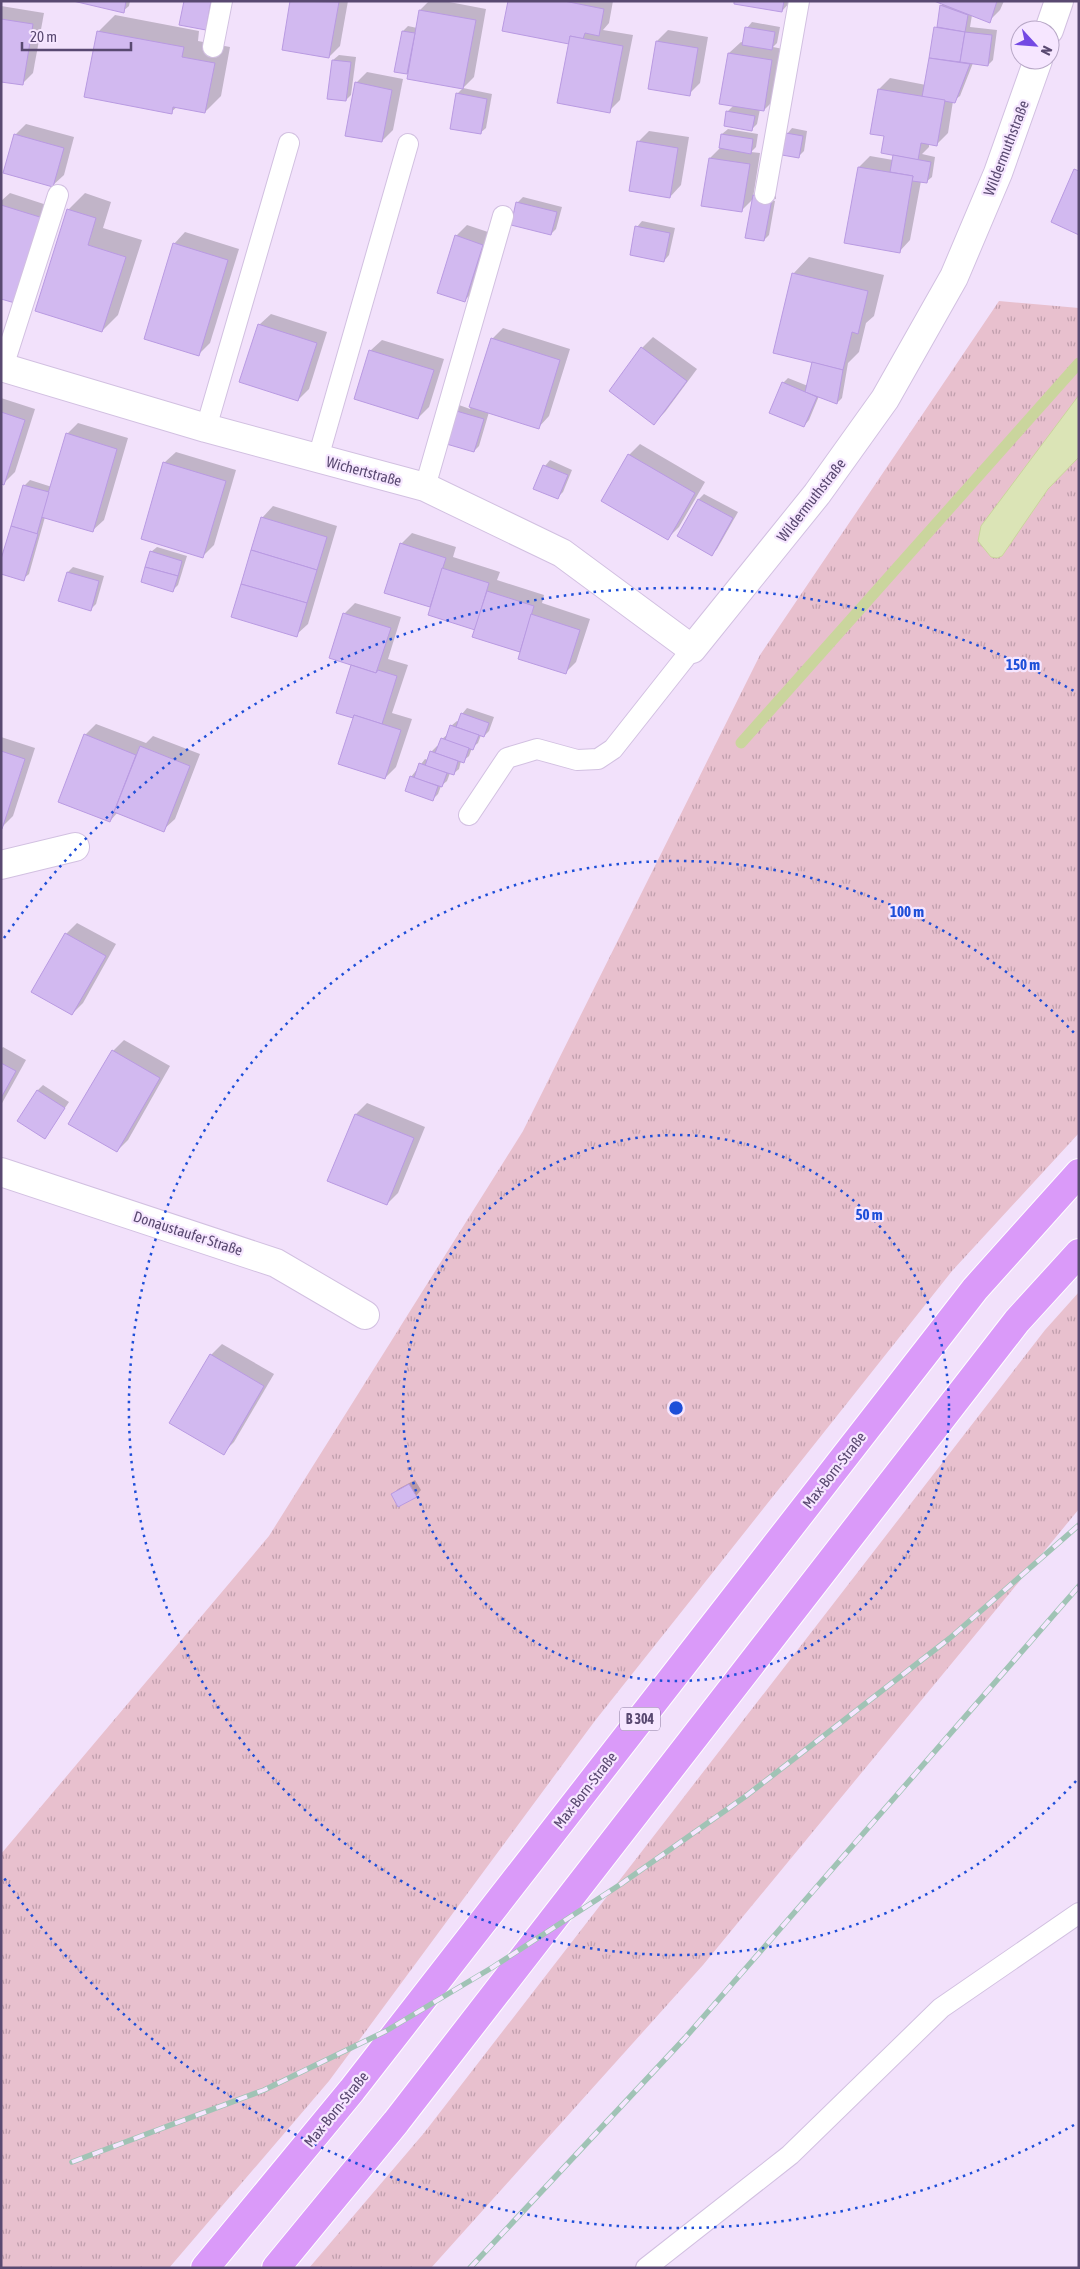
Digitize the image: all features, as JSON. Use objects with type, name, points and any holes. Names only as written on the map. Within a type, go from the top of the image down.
[{"type":"main road","name":"Max-Born-Straße","points":[[205,2268],[352,2090],[975,1289],[1079,1173]]},
{"type":"main road","points":[[276,2268],[408,2106],[1017,1321],[1079,1252]]},
{"type":"street","points":[[1052,20],[1059,1]]},
{"type":"street","name":"Wildermuthstraße","points":[[692,649],[817,494],[885,399],[954,277],[998,173],[1034,70]]},
{"type":"street","name":"Wichertstraße","points":[[2,367],[206,428],[425,487],[562,553],[692,649]]},
{"type":"street","points":[[1,866],[75,848]]},
{"type":"street","name":"Donaustaufer Straße","points":[[1,1172],[276,1262],[365,1316]]},
{"type":"lane","points":[[213,47],[222,1]]},
{"type":"lane","points":[[765,194],[799,1]]},
{"type":"lane","points":[[206,428],[289,143]]},
{"type":"lane","points":[[318,458],[408,144]]},
{"type":"lane","points":[[2,367],[58,195]]},
{"type":"lane","points":[[425,487],[503,216]]},
{"type":"lane","name":"Wildermuthstraße","points":[[470,815],[507,758],[537,749],[577,760],[598,759],[613,748],[692,649]]},
{"type":"lane","points":[[646,2268],[790,2155],[941,2008],[1079,1913]]},
{"type":"green space","points":[[999,301],[1079,308],[1079,1133],[952,1271],[594,1722],[329,2081],[169,2268],[1,2268],[1,1854],[269,1536],[523,1131],[760,655]]},
{"type":"green space","points":[[1079,1292],[1079,1509],[703,1965],[431,2268],[309,2268],[424,2133],[1045,1330]]},
{"type":"shaded area","points":[[1079,395],[1079,457],[1048,489],[1002,556],[997,558],[991,557],[978,541],[981,526]]},
{"type":"building","points":[[73,1],[126,1],[124,13]]},
{"type":"building","points":[[184,1],[211,1],[206,30],[179,25]]},
{"type":"building","points":[[290,1],[339,2],[329,58],[282,50]]},
{"type":"building","points":[[508,1],[564,1],[604,9],[599,36],[585,33],[583,39],[570,36],[569,44],[502,31]]},
{"type":"building","points":[[734,1],[784,1],[782,12],[734,4]]},
{"type":"building","points":[[934,1],[997,1],[990,23]]},
{"type":"building","points":[[940,5],[968,15],[965,32],[937,27]]},
{"type":"building","points":[[419,10],[476,20],[463,89],[407,79]]},
{"type":"building","points":[[1,19],[33,24],[23,85],[1,82]]},
{"type":"building","points":[[745,27],[775,32],[772,50],[742,45]]},
{"type":"building","points":[[934,27],[965,32],[960,62],[929,58]]},
{"type":"building","points":[[97,31],[184,47],[182,57],[215,63],[205,113],[173,107],[172,114],[84,97]]},
{"type":"building","points":[[402,31],[415,33],[407,74],[394,72]]},
{"type":"building","points":[[965,32],[992,35],[988,66],[960,62]]},
{"type":"building","points":[[570,36],[623,46],[610,113],[557,103]]},
{"type":"building","points":[[656,41],[698,48],[690,96],[648,89]]},
{"type":"building","points":[[728,53],[772,60],[764,111],[719,104]]},
{"type":"building","points":[[929,58],[970,64],[955,103],[922,97]]},
{"type":"building","points":[[332,60],[351,62],[346,101],[327,99]]},
{"type":"building","points":[[355,82],[392,90],[382,142],[345,136]]},
{"type":"building","points":[[878,89],[945,100],[937,146],[921,143],[918,160],[881,153],[884,136],[870,134]]},
{"type":"building","points":[[456,93],[487,99],[481,134],[450,129]]},
{"type":"building","points":[[726,111],[755,116],[752,131],[724,126]]},
{"type":"building","points":[[786,133],[803,136],[799,158],[782,155]]},
{"type":"building","points":[[14,134],[64,148],[53,187],[3,173]]},
{"type":"building","points":[[721,134],[753,139],[751,154],[719,148]]},
{"type":"building","points":[[637,141],[678,148],[670,198],[629,191]]},
{"type":"building","points":[[893,155],[931,162],[927,183],[912,181],[913,176],[890,172]]},
{"type":"building","points":[[709,158],[750,164],[742,212],[701,206]]},
{"type":"building","points":[[858,167],[913,176],[900,253],[844,243]]},
{"type":"building","points":[[1074,169],[1079,171],[1079,235],[1051,222]]},
{"type":"building","points":[[753,195],[772,199],[764,241],[745,238]]},
{"type":"building","points":[[516,202],[557,212],[551,235],[511,225]]},
{"type":"building","points":[[1,205],[43,218],[15,303],[1,299]]},
{"type":"building","points":[[67,209],[96,218],[88,245],[126,257],[102,332],[35,311]]},
{"type":"building","points":[[635,226],[670,233],[664,262],[630,255]]},
{"type":"building","points":[[455,235],[483,245],[465,302],[437,293]]},
{"type":"building","points":[[173,243],[228,260],[199,356],[144,339]]},
{"type":"building","points":[[792,273],[868,291],[858,334],[852,332],[843,370],[773,353]]},
{"type":"building","points":[[258,324],[317,343],[298,401],[239,382]]},
{"type":"building","points":[[491,338],[560,360],[539,429],[469,407]]},
{"type":"building","points":[[641,347],[687,381],[654,425],[609,391]]},
{"type":"building","points":[[369,350],[434,370],[418,419],[354,399]]},
{"type":"building","points":[[812,362],[843,370],[837,404],[805,392]]},
{"type":"building","points":[[782,382],[817,397],[804,427],[769,413]]},
{"type":"building","points":[[453,410],[484,419],[474,452],[443,443]]},
{"type":"building","points":[[1,412],[25,420],[4,485],[1,484]]},
{"type":"building","points":[[66,433],[117,449],[93,532],[41,517]]},
{"type":"building","points":[[628,454],[695,493],[668,540],[601,501]]},
{"type":"building","points":[[163,462],[226,481],[203,558],[141,539]]},
{"type":"building","points":[[543,465],[568,475],[558,499],[533,489]]},
{"type":"building","points":[[23,485],[49,492],[37,534],[11,526]]},
{"type":"building","points":[[698,499],[733,518],[712,556],[677,536]]},
{"type":"building","points":[[261,517],[327,537],[317,570],[251,550]]},
{"type":"building","points":[[11,526],[38,534],[24,581],[1,574],[1,559]]},
{"type":"building","points":[[400,543],[446,558],[430,607],[384,593]]},
{"type":"building","points":[[251,550],[317,570],[307,603],[241,584]]},
{"type":"building","points":[[150,551],[182,561],[178,576],[145,567]]},
{"type":"building","points":[[145,567],[178,576],[173,592],[141,582]]},
{"type":"building","points":[[442,568],[489,583],[475,630],[428,615]]},
{"type":"building","points":[[67,572],[99,581],[91,611],[58,601]]},
{"type":"building","points":[[241,584],[307,603],[297,637],[231,617]]},
{"type":"building","points":[[487,591],[534,606],[520,652],[472,637]]},
{"type":"building","points":[[343,613],[391,628],[376,673],[329,658]]},
{"type":"building","points":[[531,614],[580,630],[566,674],[518,659]]},
{"type":"building","points":[[351,665],[376,673],[378,670],[397,676],[382,724],[354,715],[353,718],[336,713]]},
{"type":"building","points":[[461,713],[489,723],[484,737],[456,727]]},
{"type":"building","points":[[354,715],[401,730],[385,779],[338,764]]},
{"type":"building","points":[[450,725],[479,735],[473,750],[445,740]]},
{"type":"building","points":[[84,734],[136,755],[110,822],[58,802]]},
{"type":"building","points":[[441,738],[469,748],[464,763],[435,753]]},
{"type":"building","points":[[140,746],[190,766],[164,832],[114,812]]},
{"type":"building","points":[[1,751],[25,759],[2,829],[1,828]]},
{"type":"building","points":[[430,751],[458,761],[454,775],[425,766]]},
{"type":"building","points":[[419,763],[447,773],[442,787],[414,778]]},
{"type":"building","points":[[410,776],[438,786],[433,801],[405,791]]},
{"type":"building","points":[[65,933],[106,956],[72,1015],[31,992]]},
{"type":"building","points":[[112,1050],[160,1078],[117,1152],[68,1124]]},
{"type":"building","points":[[1,1063],[16,1071],[1,1098]]},
{"type":"building","points":[[37,1090],[65,1108],[45,1139],[17,1121]]},
{"type":"building","points":[[355,1114],[414,1138],[387,1205],[327,1181]]},
{"type":"building","points":[[210,1354],[264,1386],[224,1455],[169,1423]]},
{"type":"building","points":[[409,1484],[417,1497],[398,1507],[391,1494]]},
{"type":"waterway","points":[[741,743],[1079,363]]},
{"type":"railway","points":[[72,2162],[264,2090],[386,2031],[493,1967],[621,1884],[746,1796],[950,1638],[1079,1525]]},
{"type":"railway","points":[[470,2268],[685,2038],[1079,1586]]}]
